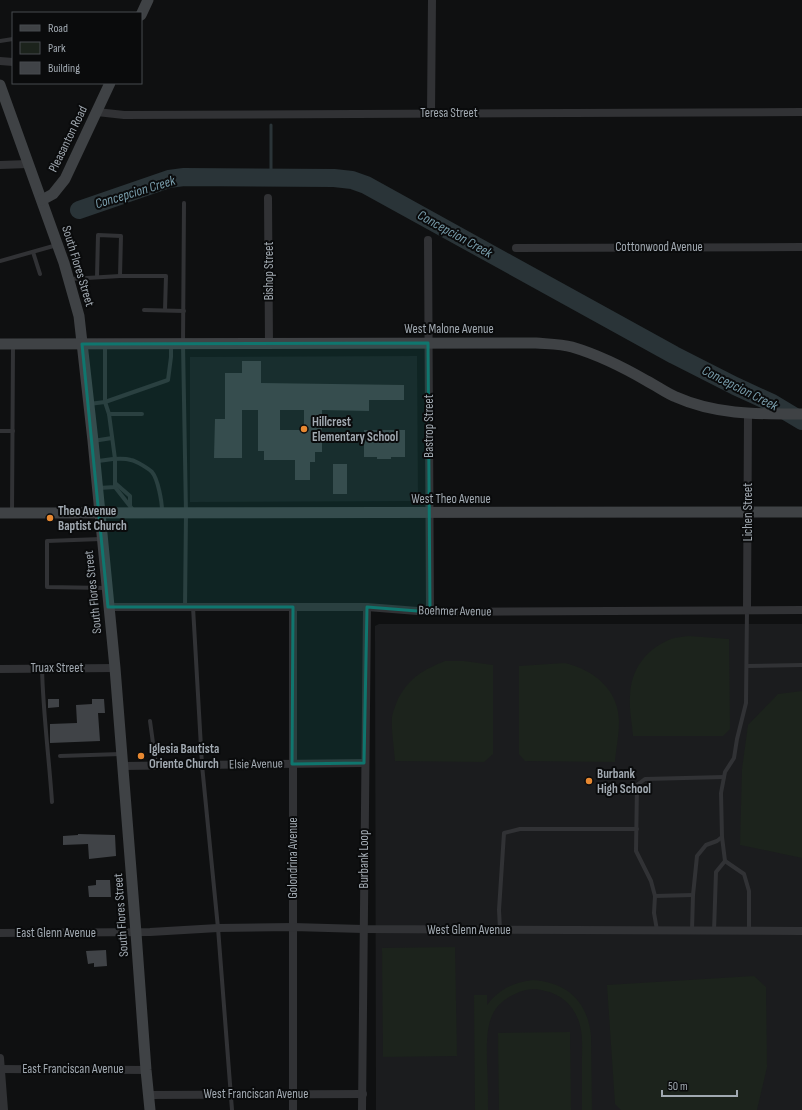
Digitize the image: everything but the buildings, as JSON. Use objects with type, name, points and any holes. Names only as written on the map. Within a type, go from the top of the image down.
[{"type":"street","points":[[142,13],[148,0]]},
{"type":"street","points":[[431,113],[432,0]]},
{"type":"street","points":[[0,61],[12,62]]},
{"type":"street","name":"South Flores Street","points":[[0,84],[58,244],[79,316],[93,441],[106,588],[115,668],[150,1110]]},
{"type":"street","name":"Pleasanton Road","points":[[42,200],[53,194],[65,179],[110,84]]},
{"type":"street","name":"Teresa Street","points":[[97,112],[124,115],[802,112]]},
{"type":"street","points":[[0,165],[28,164]]},
{"type":"street","name":"Bishop Street","points":[[268,198],[269,344]]},
{"type":"street","name":"Bastrop Street","points":[[428,240],[430,612]]},
{"type":"street","name":"Cottonwood Avenue","points":[[516,248],[802,247]]},
{"type":"street","name":"West Malone Avenue","points":[[0,344],[557,344],[572,347],[610,361],[676,397],[706,408],[748,414],[802,414]]},
{"type":"street","name":"Lichen Street","points":[[747,610],[748,414]]},
{"type":"street","name":"West Theo Avenue","points":[[0,513],[99,513],[133,510],[162,513],[802,512]]},
{"type":"street","name":"Boehmer Avenue","points":[[108,607],[367,607],[430,612],[802,610]]},
{"type":"street","name":"Golondrina Avenue","points":[[293,607],[293,1110]]},
{"type":"street","name":"Burbank Loop","points":[[362,1110],[364,762],[367,607]]},
{"type":"street","name":"Truax Street","points":[[0,669],[115,668]]},
{"type":"street","name":"Elsie Avenue","points":[[123,766],[364,762]]},
{"type":"street","name":"West Glenn Avenue","points":[[136,933],[218,928],[293,927],[363,929],[802,931]]},
{"type":"street","name":"East Glenn Avenue","points":[[0,933],[136,933]]},
{"type":"street","points":[[0,1058],[4,1110]]},
{"type":"street","name":"East Franciscan Avenue","points":[[0,1069],[146,1070]]},
{"type":"street","name":"West Franciscan Avenue","points":[[149,1095],[362,1094]]},
{"type":"lane","points":[[0,40],[12,39]]},
{"type":"lane","points":[[184,203],[183,344],[189,607],[202,765],[218,928],[232,1110]]},
{"type":"lane","points":[[97,277],[98,236],[121,236],[120,276]]},
{"type":"lane","points":[[0,261],[58,244]]},
{"type":"lane","points":[[33,252],[40,274]]},
{"type":"lane","points":[[69,279],[120,276],[166,276],[165,310]]},
{"type":"lane","points":[[144,310],[184,311]]},
{"type":"lane","points":[[12,513],[13,344]]},
{"type":"lane","points":[[105,344],[105,402],[109,414],[115,459],[115,485]]},
{"type":"lane","points":[[88,404],[105,402],[168,380],[171,344]]},
{"type":"lane","points":[[109,414],[142,414]]},
{"type":"lane","points":[[0,431],[13,431]]},
{"type":"lane","points":[[93,441],[112,438]]},
{"type":"lane","points":[[94,461],[115,459],[131,460],[152,472],[162,502],[162,513]]},
{"type":"lane","points":[[97,488],[115,485],[130,496],[133,510]]},
{"type":"lane","points":[[102,539],[47,541],[47,587],[106,588]]},
{"type":"lane","points":[[714,931],[716,872],[725,861],[722,837],[721,793],[725,772],[734,758],[746,703],[747,610]]},
{"type":"lane","points":[[747,666],[802,665]]},
{"type":"lane","points":[[42,668],[46,741],[50,764],[52,802]]},
{"type":"lane","points":[[150,721],[156,765]]},
{"type":"lane","points":[[60,756],[122,754]]},
{"type":"lane","points":[[657,930],[654,914],[656,896],[651,881],[636,851],[637,785],[645,779],[724,777]]},
{"type":"lane","points":[[500,930],[499,910],[504,833],[520,829],[637,829]]},
{"type":"lane","points":[[692,930],[693,895],[697,856],[706,845],[717,841],[722,837]]},
{"type":"lane","points":[[725,861],[744,874],[750,891],[749,931]]},
{"type":"lane","points":[[656,896],[693,895]]},
{"type":"highlighted area","points":[[428,343],[430,612],[367,607],[364,763],[292,764],[293,607],[108,607],[82,344]]},
{"type":"shaded area","name":"Hillcrest Elementary School","points":[[417,356],[418,501],[190,502],[190,357]]},
{"type":"shaded area","name":"Burbank High School","points":[[379,624],[802,624],[802,1110],[376,1110],[375,626]]},
{"type":"green space","points":[[689,636],[729,639],[730,729],[723,736],[633,736],[630,696],[633,677],[637,669],[647,654],[654,648],[673,638]]},
{"type":"green space","points":[[445,661],[464,661],[493,665],[493,754],[484,762],[395,761],[392,717],[398,699],[407,685],[418,675]]},
{"type":"green space","points":[[565,663],[576,666],[595,676],[610,691],[615,700],[618,711],[619,732],[615,762],[525,761],[519,754],[519,666]]},
{"type":"green space","points":[[802,691],[802,858],[740,845],[742,769],[748,725],[778,694]]},
{"type":"green space","points":[[455,947],[457,1056],[383,1057],[382,948]]},
{"type":"green space","points":[[754,976],[766,987],[767,1067],[757,1110],[621,1110],[615,1104],[607,985]]},
{"type":"green space","points":[[533,980],[556,985],[566,990],[574,996],[585,1013],[591,1036],[592,1110],[582,1110],[582,1040],[577,1016],[570,1006],[561,998],[551,993],[533,989],[522,991],[505,1000],[498,1006],[493,1014],[489,1023],[487,1043],[488,1110],[475,1110],[474,995],[487,995],[487,1005],[507,987],[519,982]]},
{"type":"green space","points":[[570,1032],[571,1110],[499,1110],[498,1033]]},
{"type":"waterway","points":[[271,125],[271,178]]},
{"type":"waterway","name":"Concepcion Creek","points":[[79,210],[169,179],[184,177],[334,178],[352,180],[366,185],[674,355],[772,403],[802,421]]},
{"type":"place","name":"Hillcrest Elementary School","points":[[304,429]]},
{"type":"place","name":"Theo Avenue Baptist Church","points":[[50,518]]},
{"type":"place","name":"Iglesia Bautista Oriente Church","points":[[141,756]]},
{"type":"place","name":"Burbank High School","points":[[589,781]]}]
